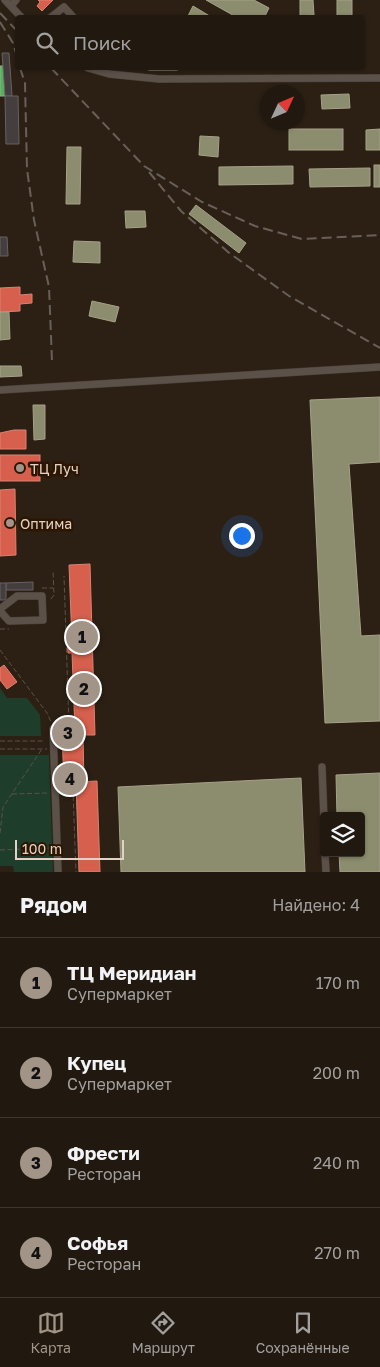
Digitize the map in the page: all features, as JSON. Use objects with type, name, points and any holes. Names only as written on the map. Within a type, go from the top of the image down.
[{"type":"street","points":[[5,0],[14,3],[20,15]]},
{"type":"street","points":[[54,15],[64,7],[71,15]]},
{"type":"street","points":[[95,70],[109,74],[159,79],[380,78]]},
{"type":"street","points":[[0,390],[380,367]]},
{"type":"street","points":[[17,596],[42,596],[43,620],[9,621],[0,610],[17,596]]},
{"type":"street","points":[[53,729],[58,872]]},
{"type":"street","points":[[322,767],[324,812]]},
{"type":"street","points":[[325,857],[326,872]]},
{"type":"path","points":[[51,599],[54,595],[53,570]]},
{"type":"path","points":[[0,650],[47,713],[53,729],[69,726],[64,576]]},
{"type":"path","points":[[40,588],[54,588]]},
{"type":"path","points":[[0,629],[5,629]]},
{"type":"path","points":[[0,741],[54,745]]},
{"type":"path","points":[[0,749],[42,749],[54,745]]},
{"type":"path","points":[[0,833],[2,808],[42,749]]},
{"type":"path","points":[[12,794],[73,792],[76,872]]},
{"type":"path","points":[[0,850],[57,848]]},
{"type":"green space","points":[[0,688],[7,698],[27,698],[40,715],[41,736],[0,736]]},
{"type":"green space","points":[[0,755],[49,755],[53,872],[14,872],[13,866],[0,866]]},
{"type":"building: Торговля","points":[[38,0],[53,0],[42,11],[37,6],[40,2]]},
{"type":"building: Торговля","points":[[20,287],[20,295],[32,294],[32,303],[20,304],[20,311],[0,312],[0,288]]},
{"type":"building: Торговля","points":[[26,430],[26,449],[0,449],[0,433]]},
{"type":"building: Торговля","name":"ТЦ Луч","points":[[0,455],[40,455],[40,481],[0,481]]},
{"type":"building: Торговля","points":[[15,489],[16,555],[0,556],[0,490]]},
{"type":"building: Торговля","points":[[90,564],[95,735],[83,735],[84,782],[76,782],[76,789],[64,789],[62,728],[69,727],[70,731],[75,730],[72,653],[68,653],[67,642],[72,642],[69,565]]},
{"type":"building: Торговля","points":[[4,665],[17,682],[7,689],[0,680],[0,668]]},
{"type":"building: Торговля","points":[[97,781],[100,872],[79,872],[76,782]]},
{"type":"building: Учреждения","points":[[0,66],[3,66],[5,96],[0,96]]},
{"type":"building: Промзона","points":[[206,0],[254,0],[269,8],[266,15],[233,15]]},
{"type":"building: Промзона","points":[[300,0],[313,0],[314,15],[300,15]]},
{"type":"building: Промзона","points":[[337,0],[352,0],[352,15],[337,15]]},
{"type":"building: Промзона","points":[[193,6],[208,15],[188,15]]},
{"type":"building: Промзона","points":[[349,94],[350,108],[322,109],[321,95]]},
{"type":"building: Промзона","points":[[343,129],[343,150],[289,150],[289,130]]},
{"type":"building: Промзона","points":[[380,129],[380,150],[366,150],[366,130]]},
{"type":"building: Промзона","points":[[200,136],[219,137],[218,157],[199,155]]},
{"type":"building: Промзона","points":[[67,147],[81,147],[80,204],[66,204]]},
{"type":"building: Промзона","points":[[374,165],[380,165],[380,187],[374,187]]},
{"type":"building: Промзона","points":[[293,166],[293,184],[219,185],[219,167]]},
{"type":"building: Промзона","points":[[370,168],[370,186],[310,187],[309,169]]},
{"type":"building: Промзона","points":[[196,205],[246,243],[239,253],[189,214]]},
{"type":"building: Промзона","points":[[125,211],[145,211],[146,227],[126,228]]},
{"type":"building: Промзона","points":[[74,241],[100,242],[100,263],[73,262]]},
{"type":"building: Промзона","points":[[92,301],[119,307],[115,322],[89,316]]},
{"type":"building: Промзона","points":[[0,312],[9,312],[10,339],[0,340]]},
{"type":"building: Промзона","points":[[0,366],[21,366],[22,376],[0,377]]},
{"type":"building: Промзона","points":[[380,397],[380,462],[349,464],[361,636],[380,635],[380,721],[325,723],[310,400]]},
{"type":"building: Промзона","points":[[33,405],[45,405],[45,439],[34,440]]},
{"type":"building: Промзона","points":[[380,773],[380,872],[340,872],[339,857],[365,857],[365,812],[337,812],[336,775]]},
{"type":"building: Промзона","points":[[301,778],[305,872],[121,872],[118,787]]},
{"type":"building: Прочее","points":[[2,53],[9,53],[12,96],[5,96]]},
{"type":"building: Прочее","points":[[5,96],[18,96],[19,144],[6,144]]},
{"type":"building: Прочее","points":[[0,237],[7,237],[8,256],[0,256]]},
{"type":"building: Прочее","points":[[33,582],[33,590],[6,590],[6,583]]},
{"type":"building: Прочее","points":[[0,583],[6,583],[6,600],[0,600]]},
{"type":"railway","points":[[0,13],[15,29]]},
{"type":"railway","points":[[0,22],[15,50]]},
{"type":"railway","points":[[21,70],[25,83],[27,169],[34,220],[49,287],[52,361]]},
{"type":"railway","points":[[53,70],[144,166],[202,202],[255,226],[302,239],[380,235]]},
{"type":"railway","points":[[149,172],[181,211],[228,252],[289,296],[380,348]]},
{"type":"place","name":"ТЦ Луч","points":[[20,468]]},
{"type":"place","name":"Оптима","points":[[10,523]]},
{"type":"place","name":"ТЦ Меридиан","points":[[82,637]]},
{"type":"place","name":"Купец","points":[[84,689]]},
{"type":"place","name":"Фрести","points":[[68,733]]},
{"type":"place","name":"Софья","points":[[70,779]]}]
